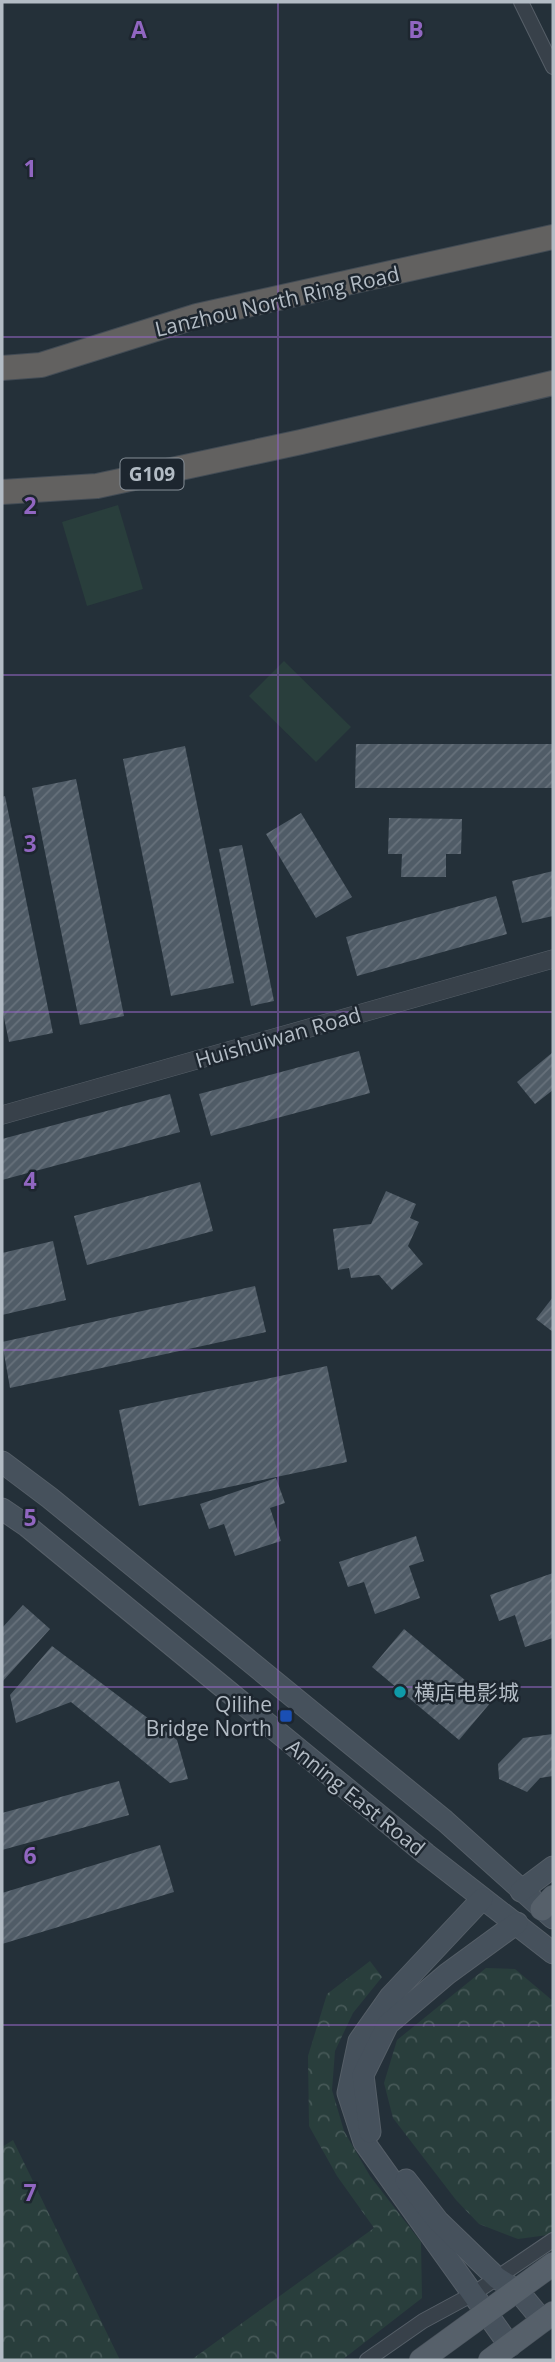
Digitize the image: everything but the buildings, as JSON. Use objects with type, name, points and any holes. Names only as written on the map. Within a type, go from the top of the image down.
[{"type":"highway","name":"Lanzhou North Ring Road","points":[[2,368],[41,365],[197,316],[553,237]]},
{"type":"highway","name":"G109","points":[[2,492],[97,486],[553,383]]},
{"type":"main road","points":[[2,1462],[50,1497],[445,1821],[521,1891],[550,1908]]},
{"type":"main road","name":"Anning East Road","points":[[2,1509],[27,1526],[482,1899],[553,1953]]},
{"type":"main road","points":[[521,1891],[553,1867]]},
{"type":"main road","points":[[482,1899],[390,1997],[359,2041],[348,2093],[364,2142],[444,2258],[510,2346]]},
{"type":"main road","points":[[490,2360],[548,2317],[518,2291],[497,2278],[438,2221],[370,2132],[363,2075],[388,2024],[447,1974],[517,1923]]},
{"type":"main road","points":[[421,2360],[479,2304],[518,2291],[553,2264]]},
{"type":"street","points":[[521,2],[553,67]]},
{"type":"street","name":"Huishuiwan Road","points":[[2,1115],[553,959]]},
{"type":"street","points":[[367,2360],[424,2321],[479,2304],[497,2278],[553,2240]]},
{"type":"green space","points":[[118,505],[143,589],[87,606],[62,522]]},
{"type":"green space","points":[[284,661],[351,727],[316,762],[249,696]]},
{"type":"green space","points":[[370,1961],[382,1977],[353,2013],[335,2051],[332,2090],[344,2131],[370,2176],[421,2242],[422,2298],[342,2360],[191,2360],[374,2228],[337,2176],[309,2126],[308,2056],[327,1994]]},
{"type":"green space","points":[[486,1968],[515,1969],[553,2001],[553,2231],[548,2235],[518,2239],[479,2224],[456,2200],[393,2118],[384,2083],[397,2040]]},
{"type":"green space","points":[[13,2140],[120,2360],[2,2360],[2,2147]]},
{"type":"place","name":"横店电影城","points":[[400,1692]]},
{"type":"place","name":"Qilihe Bridge North","points":[[286,1716]]}]
